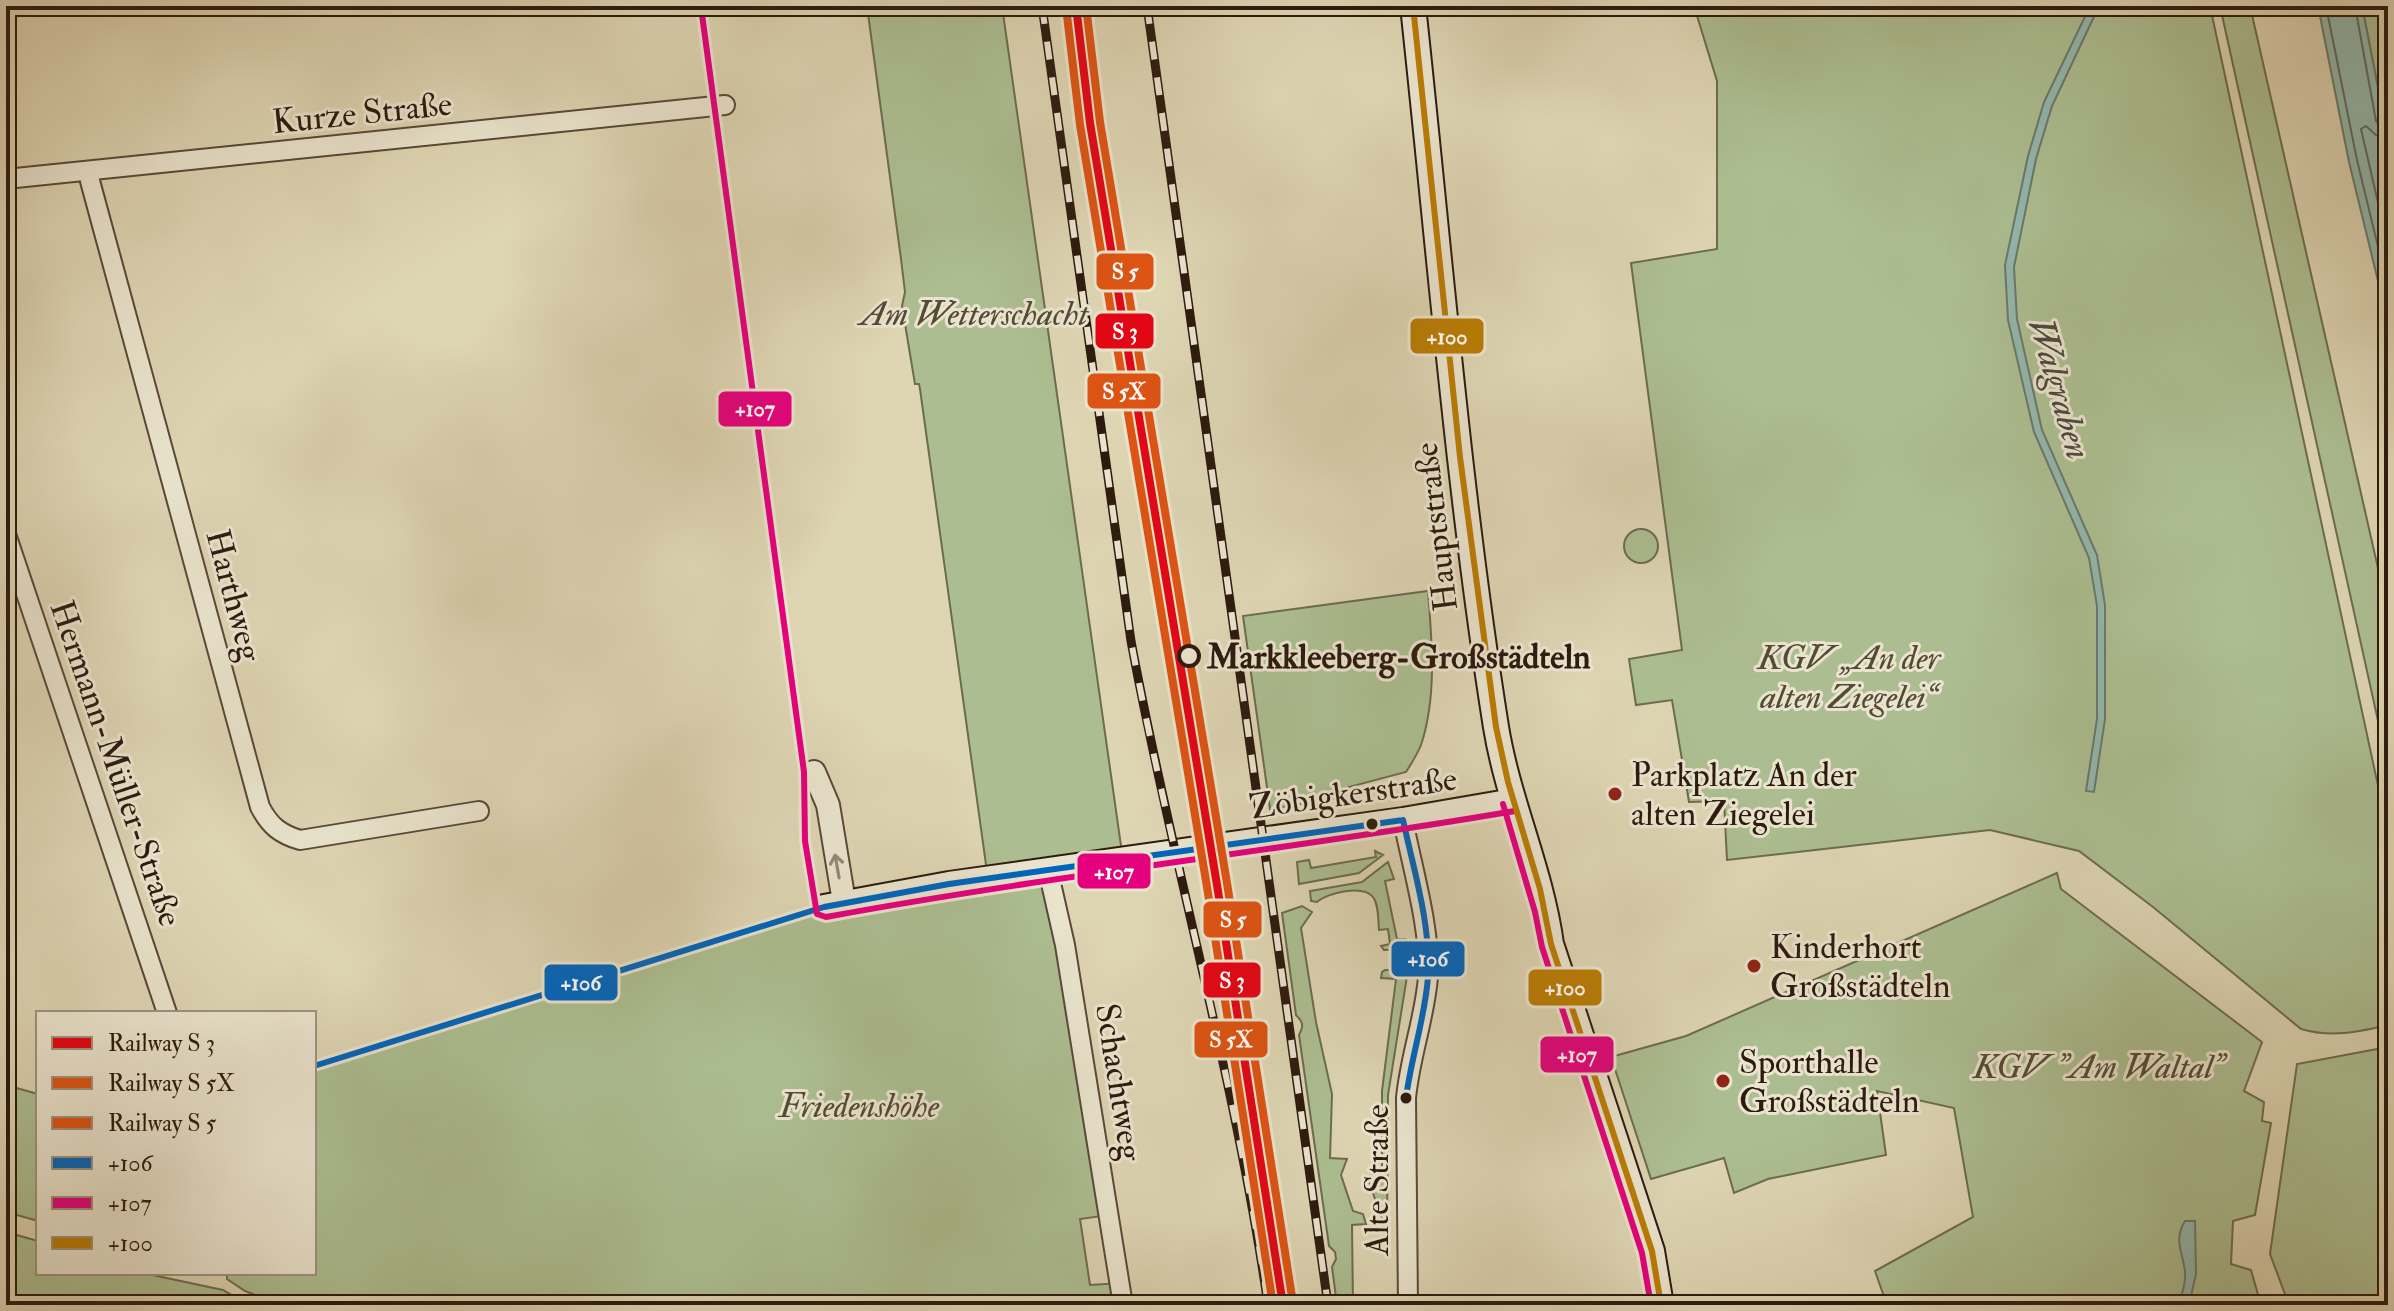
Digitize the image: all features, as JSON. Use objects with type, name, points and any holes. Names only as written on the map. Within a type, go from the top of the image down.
[{"type":"main road","name":"Hauptstraße","points":[[1413,6],[1473,574],[1499,746],[1545,910],[1551,944],[1652,1251],[1661,1305]]},
{"type":"main road","name":"Zöbigkerstraße","points":[[834,905],[1513,801]]},
{"type":"street","name":"Kurze Straße","points":[[6,179],[725,105]]},
{"type":"street","name":"Harthweg","points":[[90,171],[90,181],[255,792],[268,823],[282,834],[300,840],[479,811]]},
{"type":"street","name":"Hermann-Müller-Straße","points":[[6,534],[166,1011]]},
{"type":"street","points":[[814,772],[828,805],[834,905]]},
{"type":"street","name":"Alte Straße","points":[[1403,820],[1428,960],[1406,1098],[1408,1305]]},
{"type":"street","name":"Schachtweg","points":[[1048,870],[1065,945],[1123,1305]]},
{"type":"green space","name":"Friedenshöhe","points":[[867,6],[1002,6],[1123,860],[1049,870],[1109,1215],[1080,1219],[1090,1285],[1120,1283],[1123,1305],[281,1305],[245,1291],[227,1279],[227,1275],[316,1275],[316,1065],[824,907],[988,879],[920,389],[919,384],[915,384],[902,306],[905,292]]},
{"type":"green space","name":"KGV „An der alten Ziegelei“","points":[[1694,6],[2210,6],[2388,832],[2388,1025],[2334,1034],[2301,1029],[2153,907],[2079,851],[1990,830],[1727,860],[1724,801],[1689,802],[1672,700],[1636,705],[1629,659],[1682,650],[1631,263],[1717,249],[1717,81]]},
{"type":"green space","points":[[2220,6],[2250,6],[2388,612],[2388,766]]},
{"type":"green space","points":[[2362,6],[2388,6],[2388,139]]},
{"type":"green space","points":[[1641,529],[1653,534],[1658,546],[1653,558],[1641,563],[1629,558],[1624,546],[1629,534]]},
{"type":"green space","points":[[1428,591],[1432,669],[1429,708],[1421,745],[1406,772],[1345,788],[1338,798],[1270,809],[1243,616]]},
{"type":"green space","points":[[1375,851],[1383,855],[1359,873],[1299,884],[1297,862],[1309,860],[1311,868],[1376,857]]},
{"type":"green space","points":[[1388,862],[1394,879],[1385,881],[1397,939],[1406,939],[1407,949],[1384,950],[1381,946],[1390,944],[1388,929],[1379,930],[1376,904],[1368,893],[1345,891],[1317,902],[1311,901],[1310,891],[1362,882]]},
{"type":"green space","name":"KGV \"Am Waltal\"","points":[[2057,873],[2061,889],[2262,1042],[2244,1091],[2264,1102],[2262,1121],[2271,1123],[2255,1215],[2233,1221],[2231,1264],[2251,1270],[2261,1305],[1887,1305],[1875,1271],[1973,1217],[1954,1108],[1877,1091],[1886,1155],[1768,1179],[1734,1193],[1724,1158],[1651,1179],[1611,1057],[1686,1036]]},
{"type":"green space","points":[[1302,906],[1312,912],[1301,928],[1316,1022],[1332,1094],[1330,1158],[1347,1159],[1341,1175],[1353,1211],[1363,1214],[1366,1224],[1352,1225],[1353,1305],[1337,1305],[1332,1267],[1336,1259],[1335,1252],[1329,1246],[1299,1035],[1302,1024],[1296,1015],[1282,913]]},
{"type":"green space","points":[[1385,970],[1408,970],[1388,1095],[1387,1225],[1383,1222],[1367,1176],[1382,1175],[1382,1091],[1396,979],[1381,978]]},
{"type":"green space","points":[[2388,1047],[2388,1305],[2289,1305],[2270,1254],[2297,1064]]},
{"type":"green space","points":[[6,1085],[36,1093],[36,1220],[6,1212]]},
{"type":"green space","points":[[6,1232],[36,1240],[36,1275],[152,1275],[223,1290],[248,1305],[6,1305]]},
{"type":"water","points":[[2090,6],[2099,6],[2052,106],[2036,159],[2014,267],[2017,319],[2042,430],[2097,555],[2105,605],[2105,719],[2094,792],[2086,791],[2097,719],[2097,606],[2089,558],[2034,432],[2008,320],[2005,265],[2028,156],[2044,102]]},
{"type":"water","points":[[2318,6],[2362,6],[2388,139],[2388,322],[2349,162]]},
{"type":"water","points":[[2185,1221],[2195,1221],[2196,1274],[2189,1305],[2178,1305],[2185,1280],[2179,1240]]},
{"type":"railway","points":[[1042,6],[1131,641],[1239,1138],[1268,1305]]},
{"type":"railway","points":[[1147,6],[1328,1305]]},
{"type":"transit line","points":[[1076,6],[1090,123],[1217,885],[1283,1305]]},
{"type":"transit line","points":[[1086,6],[1100,122],[1227,883],[1293,1303]]},
{"type":"transit line","name":"+100","points":[[1413,6],[1460,457],[1496,727],[1508,782],[1540,889],[1551,944],[1652,1251],[1661,1305]]},
{"type":"transit line","name":"+107","points":[[701,7],[804,772],[805,841],[817,914],[826,917],[998,888],[1515,811]]},
{"type":"transit line","points":[[1066,7],[1080,125],[1273,1305]]},
{"type":"transit line","name":"+107","points":[[1503,804],[1535,912],[1542,947],[1642,1253],[1651,1305]]},
{"type":"transit line","name":"+106","points":[[1403,820],[1421,898],[1428,957],[1424,1008],[1406,1098]]},
{"type":"transit line","name":"+106","points":[[316,1065],[824,907],[949,884],[1403,820]]},
{"type":"place","name":"Markkleeberg-Großstädteln","points":[[1189,656]]},
{"type":"place","name":"Parkplatz An der alten Ziegelei","points":[[1615,794]]},
{"type":"place","name":"Kinderhort Großstädteln","points":[[1754,966]]},
{"type":"place","name":"Sporthalle Großstädteln","points":[[1723,1081]]},
{"type":"park label","name":"Am Wetterschacht","points":[[974,313]]},
{"type":"water label","name":"Walgraben","points":[[2061,388]]}]
